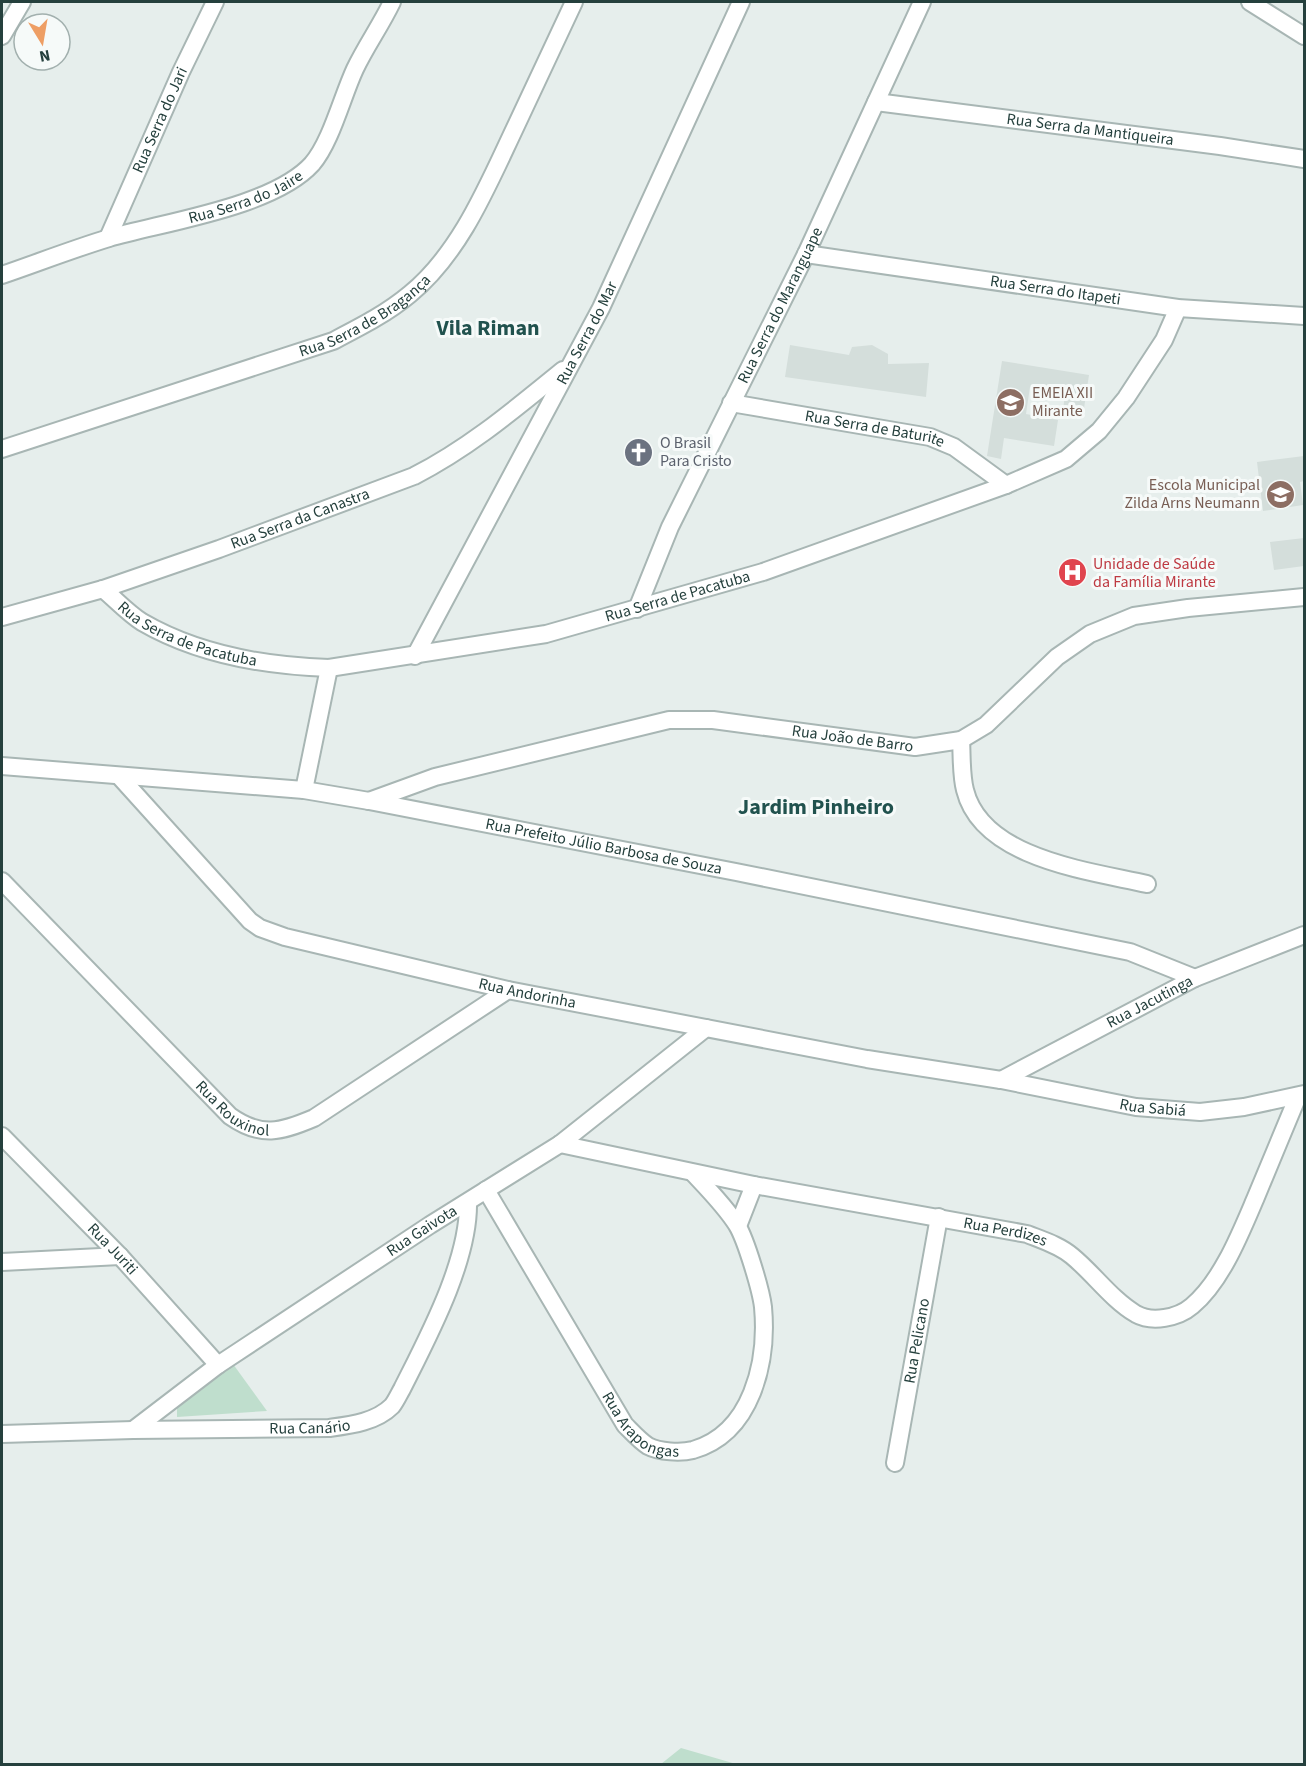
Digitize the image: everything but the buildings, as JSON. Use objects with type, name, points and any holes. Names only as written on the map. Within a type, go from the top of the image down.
[{"type":"street","points":[[2,36],[22,2]]},
{"type":"street","name":"Rua Serra do Jari","points":[[108,238],[181,72],[215,2]]},
{"type":"street","name":"Rua Serra do Jaire","points":[[2,275],[108,238],[221,209],[265,195],[294,178],[312,164],[323,146],[355,68],[392,2]]},
{"type":"street","name":"Rua Serra de Bragança","points":[[2,448],[333,341],[377,319],[412,293],[440,263],[467,225],[500,160],[573,2]]},
{"type":"street","name":"Rua Serra do Mar","points":[[415,656],[601,308],[741,2]]},
{"type":"street","name":"Rua Serra do Maranguape","points":[[637,609],[670,528],[730,403],[806,254],[922,2]]},
{"type":"street","points":[[1250,2],[1305,36]]},
{"type":"street","name":"Rua Serra da Mantiqueira","points":[[876,102],[1305,159]]},
{"type":"street","name":"Rua Serra do Itapeti","points":[[806,254],[1178,308],[1305,316]]},
{"type":"street","name":"Rua Serra de Pacatuba","points":[[103,589],[140,621],[174,637],[250,660],[303,667],[329,668],[546,634],[763,572],[1006,484],[1066,459],[1099,431],[1126,398],[1164,340],[1178,308]]},
{"type":"street","name":"Rua Serra da Canastra","points":[[2,617],[103,589],[219,549],[414,476],[443,462],[468,445],[570,364]]},
{"type":"street","name":"Rua Serra de Baturite","points":[[730,403],[930,438],[954,447],[1006,484]]},
{"type":"street","name":"Rua João de Barro","points":[[369,801],[435,777],[669,720],[713,720],[915,747],[939,745],[961,740],[986,725],[1057,657],[1101,629],[1134,616],[1188,608],[1305,597]]},
{"type":"street","points":[[304,790],[329,668]]},
{"type":"street","points":[[961,740],[965,791],[975,813],[987,828],[1001,839],[1064,865],[1147,884]]},
{"type":"street","name":"Rua Prefeito Júlio Barbosa de Souza","points":[[2,766],[304,790],[369,801],[747,874],[1130,952],[1195,978]]},
{"type":"street","name":"Rua Andorinha","points":[[119,776],[242,913],[260,928],[285,937],[508,990],[867,1059],[1001,1080]]},
{"type":"street","name":"Rua Rouxinol","points":[[2,881],[9,897],[230,1116],[245,1126],[261,1131],[279,1130],[314,1118],[508,990]]},
{"type":"street","name":"Rua Jacutinga","points":[[1001,1080],[1195,978],[1305,935]]},
{"type":"street","name":"Rua Gaivota","points":[[133,1430],[218,1365],[358,1271],[560,1144],[706,1028]]},
{"type":"street","name":"Rua Sabiá","points":[[1001,1080],[1136,1107],[1200,1112],[1244,1107],[1301,1095]]},
{"type":"street","name":"Rua Perdizes","points":[[560,1144],[754,1185],[1027,1234],[1054,1244],[1071,1255],[1138,1315],[1157,1319],[1174,1316],[1191,1307],[1205,1293],[1220,1270],[1240,1234],[1301,1095]]},
{"type":"street","name":"Rua Juriti","points":[[2,1136],[120,1256],[218,1365]]},
{"type":"street","name":"Rua Arapongas","points":[[486,1190],[625,1425],[649,1447],[681,1453],[709,1445],[727,1433],[743,1410],[756,1382],[762,1360],[763,1306],[759,1286],[738,1226],[693,1173]]},
{"type":"street","points":[[738,1226],[754,1185]]},
{"type":"street","name":"Rua Canário","points":[[2,1434],[329,1428],[356,1424],[376,1417],[392,1405],[402,1389],[453,1278],[465,1240],[468,1203]]},
{"type":"street","name":"Rua Pelicano","points":[[895,1463],[939,1217]]},
{"type":"street","points":[[2,1262],[120,1256]]},
{"type":"shaded area","points":[[790,345],[849,355],[852,347],[872,345],[888,354],[888,364],[929,363],[926,397],[785,377]]},
{"type":"shaded area","name":"EMEIA XII Mirante","points":[[1002,361],[1089,375],[1083,415],[1063,412],[1065,392],[1030,387],[1026,414],[1058,420],[1054,446],[1004,438],[1001,459],[987,456]]},
{"type":"shaded area","name":"Escola Municipal Zilda Arns Neumann","points":[[1304,456],[1304,481],[1300,482],[1303,505],[1263,511],[1257,462]]},
{"type":"shaded area","name":"Escola Municipal Zilda Arns Neumann","points":[[1304,538],[1304,566],[1274,570],[1270,542]]},
{"type":"green space","points":[[233,1364],[267,1411],[177,1417],[177,1408]]},
{"type":"green space","points":[[681,1748],[736,1764],[661,1764]]},
{"type":"place","name":"EMEIA XII Mirante","points":[[1011,402]]},
{"type":"place","name":"O Brasil Para Cristo","points":[[639,452]]},
{"type":"place","name":"Escola Municipal Zilda Arns Neumann","points":[[1281,494]]},
{"type":"place","name":"Unidade de Saúde da Família Mirante","points":[[1072,573]]},
{"type":"district","name":"Vila Riman","points":[[488,328]]},
{"type":"district","name":"Jardim Pinheiro","points":[[816,807]]}]
